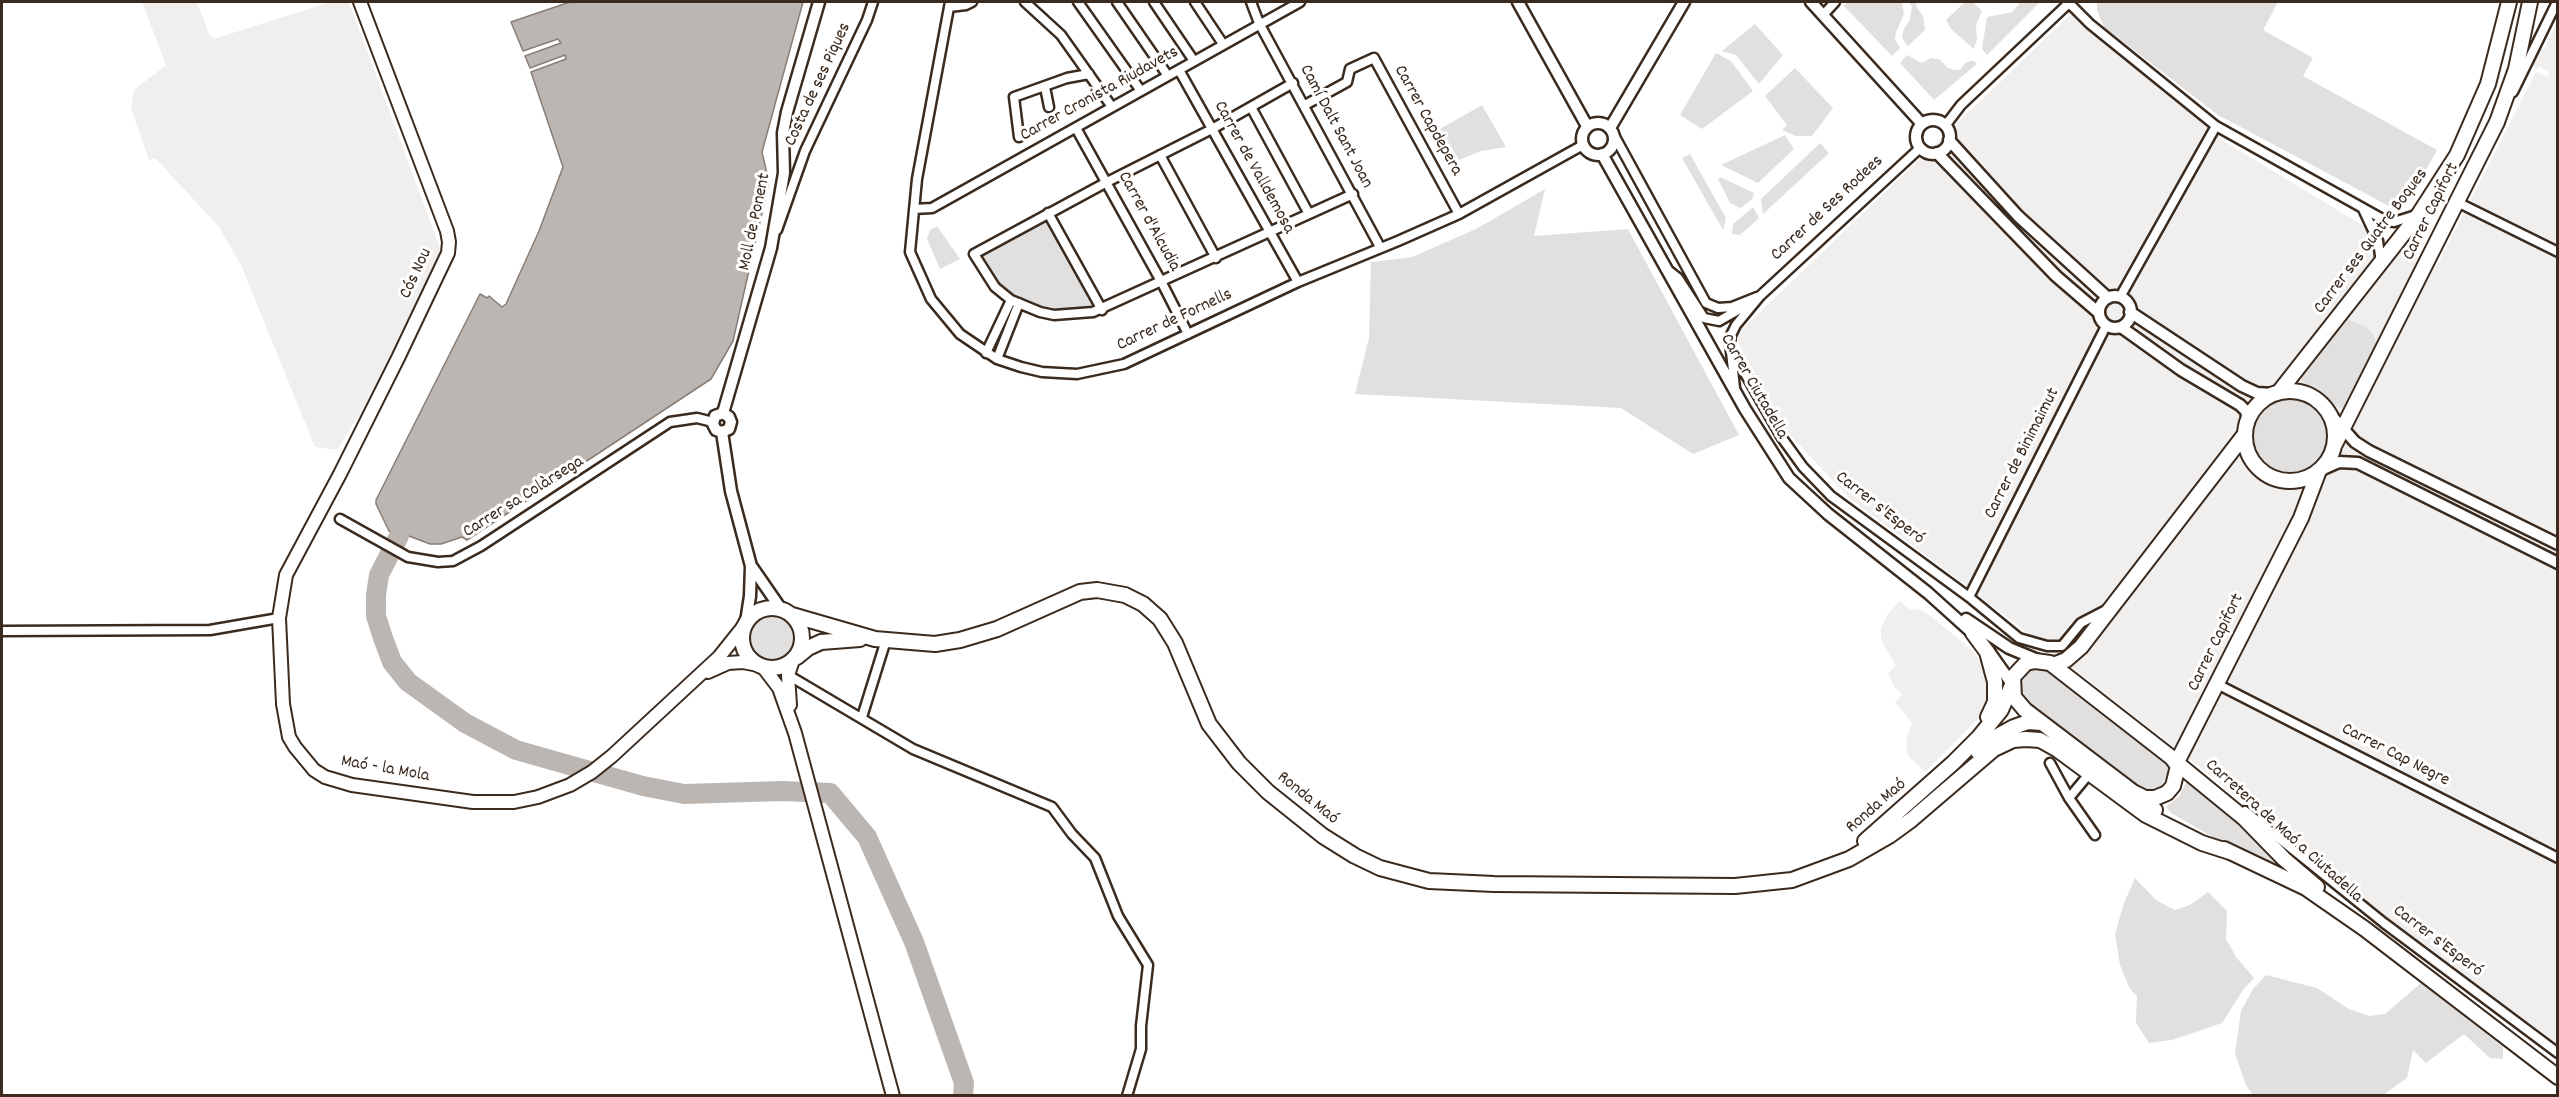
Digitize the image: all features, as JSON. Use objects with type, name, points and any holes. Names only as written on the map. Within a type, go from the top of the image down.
[{"type":"main road","name":"Cós Nou","points":[[324,505],[447,254],[449,242],[447,231],[360,2]]},
{"type":"main road","name":"Carrer ses Quatre Boques","points":[[2276,393],[2419,214],[2457,155],[2476,116],[2491,76],[2509,2]]},
{"type":"main road","name":"Carrer Capifort","points":[[2343,430],[2500,113],[2516,69],[2529,2]]},
{"type":"main road","points":[[1958,759],[2001,710],[2017,671],[2025,663],[2048,663],[2074,654],[2247,427],[2258,405],[2276,393],[2303,393],[2315,399],[2330,414],[2335,430],[2335,444]]},
{"type":"main road","points":[[2247,427],[2247,448],[2252,461],[2270,477],[2294,482],[2319,471],[2331,457],[2343,430]]},
{"type":"main road","name":"Carrer Capifort","points":[[2133,792],[2150,798],[2167,793],[2173,786],[2178,774],[2177,763],[2301,518],[2319,471]]},
{"type":"main road","name":"Maó - la Mola","points":[[324,505],[286,575],[279,618],[283,704],[289,737],[305,762],[326,777],[352,785],[473,802],[514,802],[551,794],[592,772],[612,756],[719,657],[744,625]]},
{"type":"main road","name":"Ronda Maó","points":[[794,659],[808,648],[821,642],[881,639],[935,644],[960,640],[997,629],[1072,595],[1089,590],[1114,592],[1133,598],[1152,611],[1169,631],[1209,724],[1253,777],[1292,812],[1340,848],[1374,866],[1416,878],[1445,883],[1735,886],[1792,880],[1820,871],[1865,850]]},
{"type":"main road","points":[[795,733],[788,675],[794,659],[801,650],[802,631],[787,612],[765,608],[757,611],[744,625],[742,645],[745,653],[779,688],[795,733],[893,1095]]},
{"type":"main road","name":"Ronda Maó","points":[[787,612],[881,639]]},
{"type":"main road","points":[[1958,759],[1980,730],[1995,702],[1992,667],[1987,652],[1973,633]]},
{"type":"main road","points":[[760,666],[778,668],[794,659]]},
{"type":"main road","name":"Maó - la Mola","points":[[694,680],[728,663],[743,662],[760,666]]},
{"type":"main road","name":"Carretera de Maó a Ciutadella","points":[[2048,663],[2212,791],[2244,818],[2284,859],[2365,928],[2558,1077]]},
{"type":"main road","name":"Carretera de Maó a Ciutadella","points":[[2012,684],[2018,704],[2145,803],[2184,828],[2306,888],[2365,928]]},
{"type":"main road","points":[[1865,850],[1915,810],[1994,738],[2028,722],[2042,723]]},
{"type":"main road","points":[[1865,850],[1911,820],[1986,755],[2013,740],[2040,740],[2162,823],[2202,843],[2230,852]]},
{"type":"main road","name":"Ronda Maó","points":[[1820,871],[1843,858],[1883,827],[1958,759]]},
{"type":"street","name":"Moll de Ponent","points":[[744,625],[750,596],[752,566],[731,490],[722,432],[728,430],[731,424],[729,417],[723,413],[771,248],[783,189],[783,133],[787,112],[819,2]]},
{"type":"street","name":"Costa de ses Piques","points":[[771,248],[805,151],[867,20],[873,2]]},
{"type":"street","points":[[949,4],[966,5],[972,2]]},
{"type":"street","points":[[1025,2],[1061,35],[1112,107]]},
{"type":"street","points":[[1078,2],[1141,91]]},
{"type":"street","points":[[1117,2],[1168,76]]},
{"type":"street","points":[[1154,2],[1194,61]]},
{"type":"street","points":[[1195,2],[1223,44]]},
{"type":"street","name":"Camí Dalt Sant Joan","points":[[1251,2],[1260,23],[1380,247]]},
{"type":"street","name":"Carrer Cronista Riudavets","points":[[914,209],[932,208],[1300,2]]},
{"type":"street","points":[[1518,2],[1587,126]]},
{"type":"street","points":[[1612,131],[1599,122],[1587,126],[1582,135],[1583,145],[1593,154],[1602,154],[1613,146],[1612,131],[1622,108],[1684,2]]},
{"type":"street","points":[[1811,2],[1922,124]]},
{"type":"street","points":[[1823,15],[1835,2]]},
{"type":"street","points":[[1945,126],[1961,105],[2070,2],[2090,24],[2216,126],[2386,221],[2394,222],[2419,214]]},
{"type":"street","points":[[2500,113],[2518,83],[2557,2]]},
{"type":"street","name":"Carrer de Fornells","points":[[949,4],[914,209],[910,252],[931,299],[960,334],[997,359],[1042,372],[1077,374],[1124,364],[1298,282],[1380,247],[1398,242],[1459,214],[1583,145]]},
{"type":"street","name":"Carrer Capdepera","points":[[1305,105],[1347,82],[1350,69],[1374,58],[1459,214]]},
{"type":"street","name":"Carrer de Valldemosa","points":[[1179,70],[1298,282]]},
{"type":"street","points":[[1019,136],[1014,97],[1067,78],[1089,74]]},
{"type":"street","points":[[1293,83],[1212,129],[1107,182],[974,254],[995,287],[1015,302],[1040,312],[1068,316],[1102,310],[1353,194]]},
{"type":"street","points":[[1045,87],[1049,107]]},
{"type":"street","points":[[1251,107],[1309,214]]},
{"type":"street","points":[[1945,126],[1931,121],[1922,124],[1916,138],[1920,148],[1928,153],[1937,153],[1945,149],[1949,140]]},
{"type":"street","points":[[1945,126],[1949,140],[2018,216],[2108,298]]},
{"type":"street","points":[[2120,297],[2216,126]]},
{"type":"street","name":"Carrer d'Alcudia","points":[[1076,128],[1162,282],[1188,334]]},
{"type":"street","name":"Carrer de Ses Rodees","points":[[1612,131],[1706,303],[1718,308],[1732,307],[1760,296]]},
{"type":"street","name":"Carrer de Ses Rodees","points":[[1736,393],[1731,335],[1736,325],[1760,296],[1920,148]]},
{"type":"street","points":[[1937,153],[2056,276],[2099,313],[2106,326],[2121,327],[2181,370],[2240,405],[2246,411],[2247,427]]},
{"type":"street","name":"Carrer Ciutadella","points":[[1602,154],[1764,441],[1795,484],[1828,514],[1928,593],[1973,633],[1990,651],[2012,684]]},
{"type":"street","points":[[1160,155],[1216,258]]},
{"type":"street","points":[[2457,202],[2558,252]]},
{"type":"street","points":[[2363,208],[2378,241],[2381,263]]},
{"type":"street","points":[[1048,213],[1102,310]]},
{"type":"street","name":"Carrer de Ses Rodees","points":[[1668,270],[1678,278],[1704,318],[1710,320],[1719,321],[1728,317],[1760,296]]},
{"type":"street","points":[[2099,313],[2101,304],[2108,298],[2120,297],[2127,303],[2130,312],[2128,321],[2121,327]]},
{"type":"street","points":[[986,353],[1015,302]]},
{"type":"street","points":[[997,359],[1015,302]]},
{"type":"street","points":[[2130,312],[2242,386],[2257,393],[2276,393]]},
{"type":"street","name":"Carrer de Binimaimut","points":[[1969,597],[2106,326]]},
{"type":"street","name":"Carrer s'Esperó","points":[[1731,349],[1782,438],[1803,467],[1831,496],[1969,597],[2019,638],[2047,646],[2061,645],[2081,623],[2112,607]]},
{"type":"street","points":[[722,432],[715,428],[713,422],[716,416],[723,413]]},
{"type":"street","points":[[2330,414],[2355,442],[2369,451],[2558,544]]},
{"type":"street","name":"Carrer sa Colàrsega","points":[[344,522],[408,557],[438,562],[453,561],[481,546],[670,422],[697,418],[713,422]]},
{"type":"street","points":[[2319,471],[2338,462],[2358,463],[2558,563]]},
{"type":"street","name":"Moll de Ponent","points":[[752,566],[787,612]]},
{"type":"street","name":"Carrer Ciutadella","points":[[1928,593],[2009,648],[2048,663]]},
{"type":"street","points":[[2,631],[210,630],[279,618]]},
{"type":"street","points":[[862,717],[881,639]]},
{"type":"street","points":[[788,675],[913,749],[1052,807],[1072,834],[1095,858],[1118,916],[1149,965],[1142,1026],[1142,1049],[1127,1095]]},
{"type":"street","name":"Carrer Cap Negre","points":[[2217,684],[2558,858]]},
{"type":"street","points":[[2050,763],[2069,798],[2095,836]]},
{"type":"street","points":[[2069,798],[2089,774]]},
{"type":"street","name":"Carrer s'Esperó","points":[[2212,791],[2242,809],[2384,923],[2558,1053]]},
{"type":"shaded area","points":[[142,2],[197,2],[209,34],[214,39],[330,2],[349,2],[441,251],[362,411],[337,450],[315,447],[241,265],[219,227],[155,158],[149,160],[131,108],[134,90],[166,65]]},
{"type":"shaded area","points":[[570,2],[803,2],[762,152],[769,182],[733,341],[711,379],[467,540],[462,537],[441,544],[430,544],[409,536],[404,539],[389,531],[376,500],[480,294],[487,298],[489,296],[502,307],[506,304],[539,231],[563,167],[531,72],[566,59],[565,55],[530,68],[525,56],[561,43],[558,39],[523,51],[511,22]]},
{"type":"shaded area","points":[[1848,2],[1902,2],[1904,14],[1895,39],[1900,48],[1892,56],[1844,6]]},
{"type":"shaded area","points":[[1909,2],[1917,2],[1916,6],[1923,16],[1925,30],[1908,46],[1902,38],[1904,29],[1910,20],[1912,7]]},
{"type":"shaded area","points":[[1965,2],[1973,2],[1982,11],[1976,25],[1977,39],[1974,49],[1951,29],[1946,20]]},
{"type":"shaded area","points":[[2021,2],[2040,2],[1987,55],[1982,49],[1987,17],[2012,12]]},
{"type":"shaded area","points":[[2097,2],[2278,2],[2263,30],[2313,58],[2303,76],[2437,150],[2408,203],[2389,206],[2218,115],[2104,27],[2097,11]]},
{"type":"shaded area","points":[[2072,13],[2222,140],[2435,269],[2536,72],[2547,77],[2549,74],[2539,66],[2537,70],[2532,65],[2542,48],[2544,49],[2557,22],[2557,1059],[2196,764],[1848,497],[1780,424],[1735,336]]},
{"type":"shaded area","points":[[1755,24],[1783,55],[1759,84],[1736,55],[1722,51]]},
{"type":"shaded area","points":[[1716,53],[1731,61],[1753,91],[1702,129],[1680,115]]},
{"type":"shaded area","points":[[1907,55],[1922,63],[1931,58],[1939,59],[1948,68],[1955,70],[1960,70],[1965,63],[1970,61],[1977,64],[1934,100],[1900,63]]},
{"type":"shaded area","points":[[1795,68],[1833,108],[1812,136],[1796,136],[1782,130],[1787,125],[1765,96]]},
{"type":"shaded area","points":[[1482,105],[1506,147],[1481,151],[1459,160],[1440,129]]},
{"type":"shaded area","points":[[1785,135],[1794,149],[1758,183],[1721,165]]},
{"type":"shaded area","points":[[1820,143],[1829,153],[1763,214],[1761,199]]},
{"type":"shaded area","points":[[1690,154],[1726,218],[1723,230],[1682,158]]},
{"type":"shaded area","points":[[1720,177],[1754,193],[1752,199],[1741,208],[1730,203],[1718,179]]},
{"type":"shaded area","points":[[1545,189],[1534,236],[1628,229],[1739,435],[1693,454],[1621,408],[1355,394],[1369,338],[1371,262],[1412,257],[1476,229]]},
{"type":"shaded area","points":[[1753,207],[1759,218],[1740,235],[1732,234],[1733,224]]},
{"type":"shaded area","points":[[1047,219],[1097,308],[1059,312],[1037,308],[1017,299],[999,286],[980,257]]},
{"type":"shaded area","points":[[937,226],[960,259],[940,269],[927,239],[930,230]]},
{"type":"shaded area","points":[[2345,318],[2366,327],[2374,336],[2378,349],[2346,407],[2339,408],[2318,388],[2302,384],[2302,372]]},
{"type":"shaded area","points":[[2284,399],[2298,399],[2312,405],[2322,415],[2328,429],[2326,450],[2312,467],[2298,473],[2284,473],[2270,467],[2260,457],[2254,443],[2254,429],[2260,415],[2270,405]]},
{"type":"shaded area","points":[[1900,601],[1911,610],[1919,609],[1931,616],[1972,650],[1981,661],[1991,683],[1989,704],[1980,717],[1925,772],[1908,756],[1906,740],[1912,723],[1895,702],[1902,695],[1894,686],[1888,673],[1896,666],[1881,640],[1881,628],[1888,614]]},
{"type":"shaded area","points":[[772,615],[788,622],[795,638],[788,654],[772,661],[756,654],[749,638],[756,622]]},
{"type":"shaded area","points":[[2031,669],[2050,670],[2166,761],[2169,770],[2161,787],[2154,791],[2137,789],[2028,704],[2020,695],[2019,685]]},
{"type":"shaded area","points":[[2188,779],[2237,816],[2284,865],[2284,868],[2216,839],[2171,813],[2166,807],[2179,796]]},
{"type":"shaded area","points":[[2135,878],[2156,900],[2175,910],[2190,905],[2208,892],[2227,911],[2226,939],[2236,957],[2254,978],[2243,990],[2222,1023],[2172,1040],[2149,1043],[2136,1023],[2137,996],[2130,989],[2120,965],[2115,934],[2124,903]]},
{"type":"shaded area","points":[[2266,975],[2317,988],[2349,1009],[2369,1016],[2385,1014],[2421,983],[2503,1047],[2503,1059],[2490,1058],[2464,1034],[2426,1063],[2413,1050],[2407,1078],[2385,1095],[2253,1095],[2246,1085],[2235,1054],[2241,1011],[2253,989]]},
{"type":"waterway","points":[[399,536],[379,575],[376,616],[383,638],[392,662],[408,682],[465,723],[516,750],[643,786],[684,794],[783,791],[830,793],[867,837],[914,942],[964,1083],[963,1096]]}]
